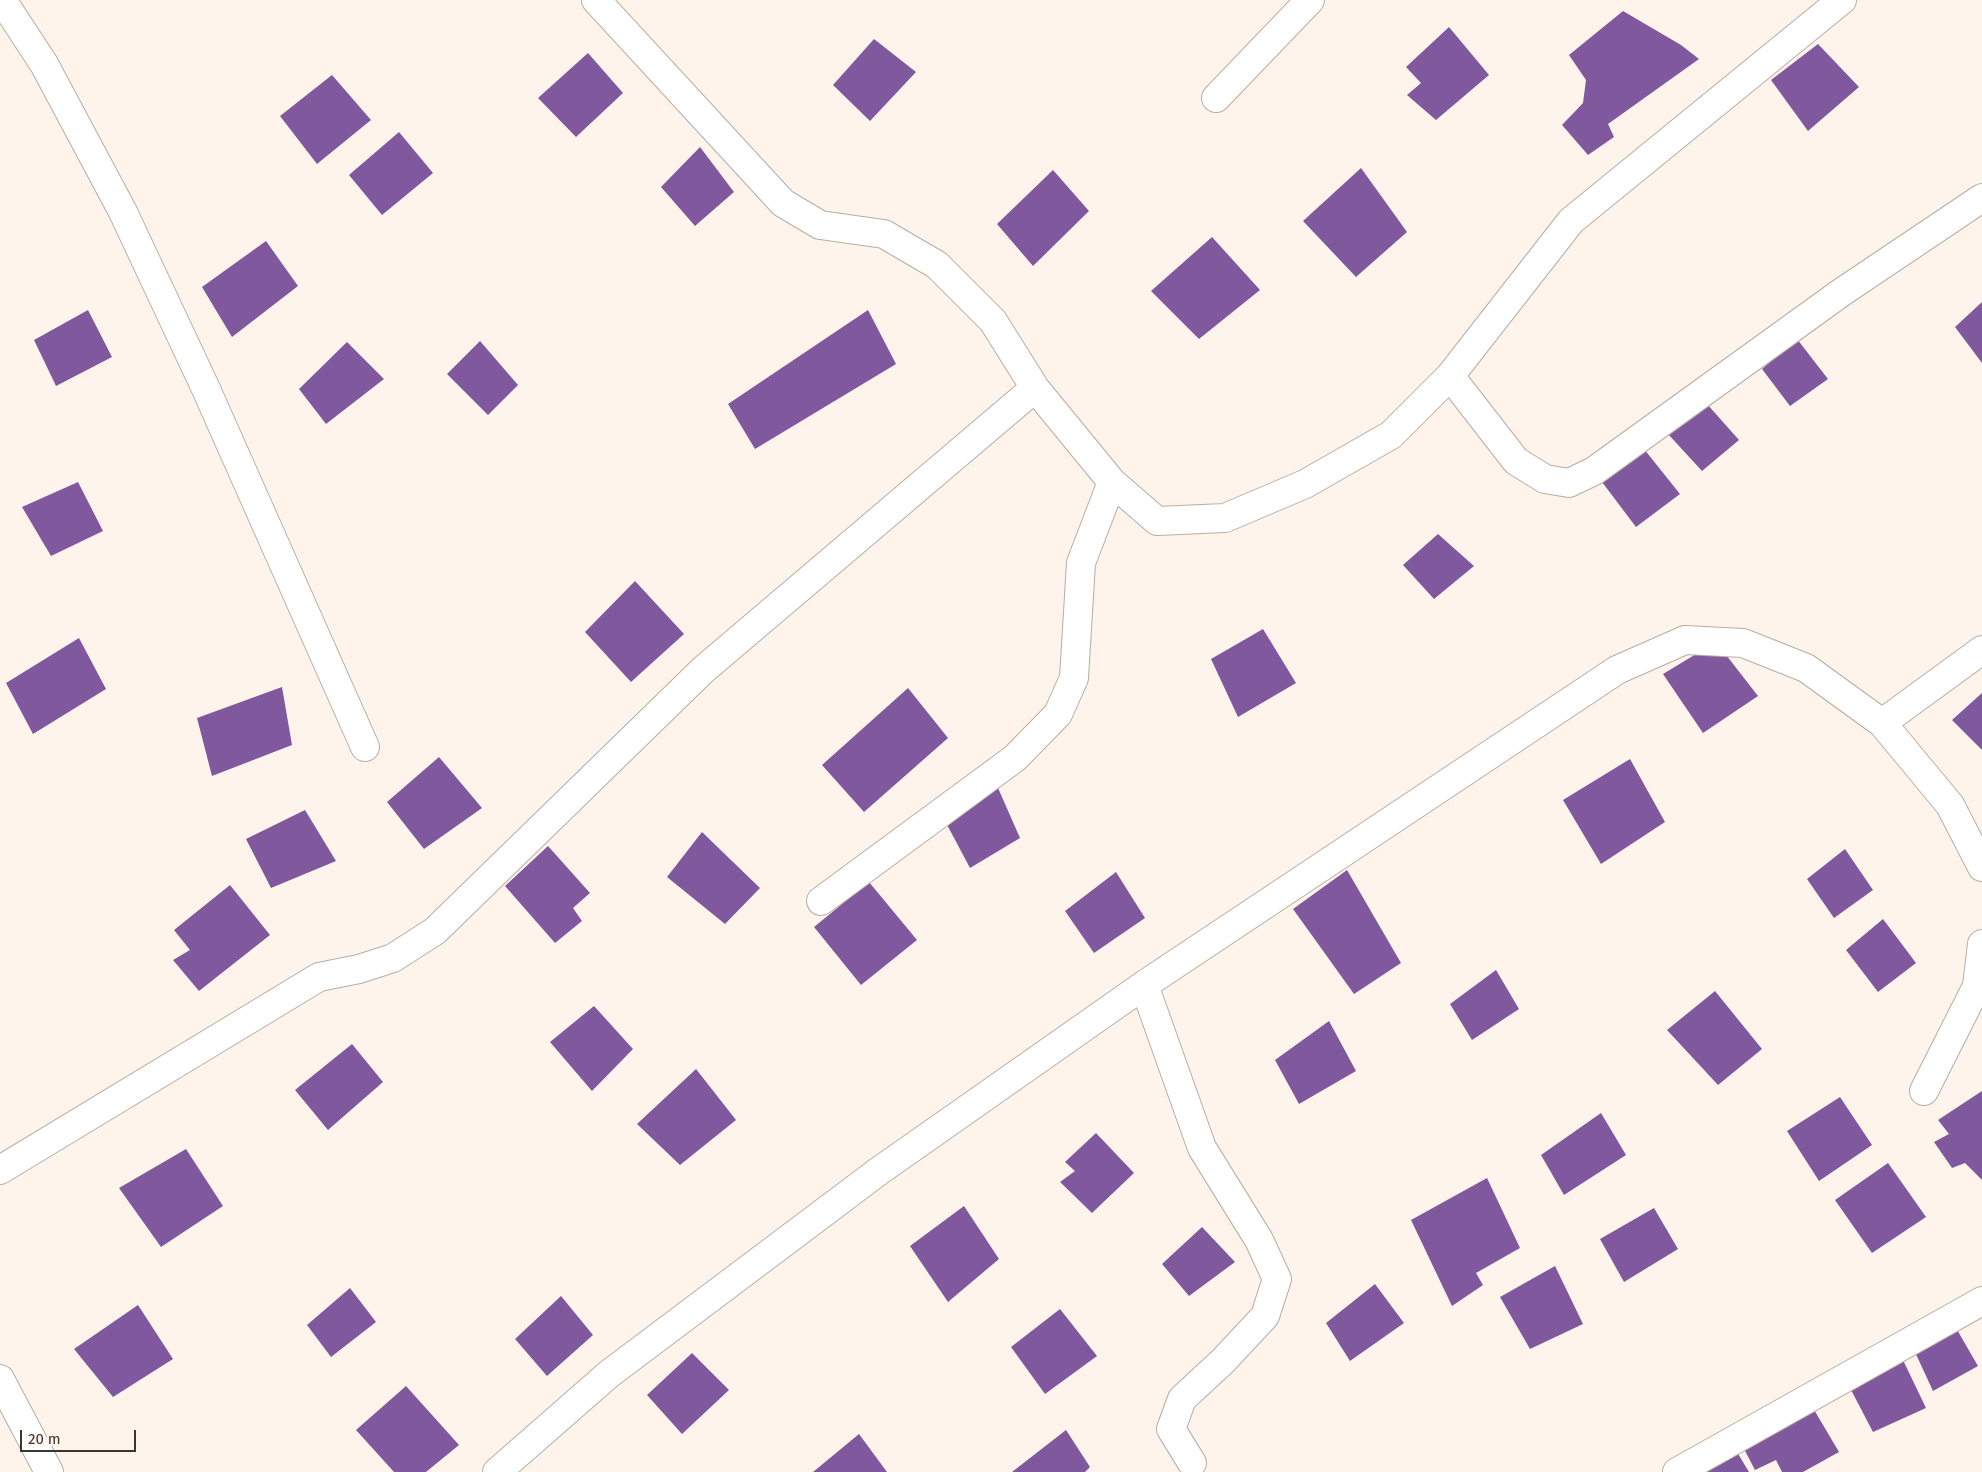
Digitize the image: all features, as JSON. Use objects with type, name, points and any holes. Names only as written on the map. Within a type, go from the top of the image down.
[{"type":"street","points":[[2,0],[44,64],[123,212],[206,389],[365,747]]},
{"type":"street","points":[[596,0],[783,203],[820,225],[884,234],[937,265],[993,321],[1035,388],[1112,482],[1157,521],[1225,518],[1305,484],[1391,435],[1450,376],[1571,221],[1842,0]]},
{"type":"street","points":[[1216,98],[1310,0]]},
{"type":"street","points":[[1450,376],[1516,461],[1546,480],[1569,483],[1594,471],[1842,292],[1982,198]]},
{"type":"street","points":[[0,1170],[319,977],[393,958],[435,931],[703,670],[1035,388]]},
{"type":"street","points":[[821,901],[1016,758],[1058,714],[1074,678],[1081,563],[1112,482]]},
{"type":"street","points":[[498,1472],[609,1374],[879,1171],[1144,985],[1617,670],[1685,640],[1743,643],[1806,668],[1882,723],[1950,804],[1982,867]]},
{"type":"street","points":[[1882,723],[1982,650]]},
{"type":"street","points":[[1924,1091],[1977,986],[1982,944]]},
{"type":"street","points":[[1144,985],[1202,1148],[1259,1240],[1277,1279],[1265,1316],[1223,1361],[1182,1399],[1171,1429],[1192,1463]]},
{"type":"street","points":[[1677,1472],[1982,1301]]},
{"type":"street","points":[[0,1379],[49,1472]]},
{"type":"building","points":[[1623,11],[1681,45],[1699,59],[1608,124],[1614,137],[1588,155],[1562,125],[1583,103],[1586,80],[1569,55]]},
{"type":"building","points":[[1449,27],[1489,75],[1436,120],[1407,95],[1421,83],[1406,67]]},
{"type":"building","points":[[874,39],[916,72],[870,121],[833,85]]},
{"type":"building","points":[[1818,44],[1859,87],[1808,131],[1771,80]]},
{"type":"building","points":[[588,53],[623,93],[576,137],[538,98]]},
{"type":"building","points":[[332,75],[371,120],[317,164],[280,116]]},
{"type":"building","points":[[399,132],[433,173],[382,215],[349,175]]},
{"type":"building","points":[[700,147],[734,192],[695,226],[661,187]]},
{"type":"building","points":[[1361,168],[1407,232],[1356,277],[1303,221]]},
{"type":"building","points":[[1053,170],[1089,211],[1033,266],[997,224]]},
{"type":"building","points":[[1212,237],[1260,290],[1199,339],[1151,291]]},
{"type":"building","points":[[266,241],[298,286],[232,337],[202,287]]},
{"type":"building","points":[[1982,302],[1982,363],[1955,327]]},
{"type":"building","points":[[88,310],[112,357],[56,386],[34,340]]},
{"type":"building","points":[[868,310],[896,364],[755,449],[728,404]]},
{"type":"building","points":[[1797,339],[1828,379],[1790,406],[1762,369]]},
{"type":"building","points":[[480,341],[518,385],[488,415],[447,374]]},
{"type":"building","points":[[347,342],[384,379],[326,424],[299,389]]},
{"type":"building","points":[[1707,404],[1739,440],[1702,471],[1668,434]]},
{"type":"building","points":[[1644,449],[1680,494],[1636,527],[1602,482]]},
{"type":"building","points":[[78,482],[103,531],[51,556],[22,507]]},
{"type":"building","points":[[1438,534],[1474,566],[1434,599],[1403,565]]},
{"type":"building","points":[[635,581],[684,634],[631,682],[585,632]]},
{"type":"building","points":[[1263,629],[1296,683],[1238,717],[1211,659]]},
{"type":"building","points":[[79,638],[106,689],[33,734],[6,683]]},
{"type":"building","points":[[1716,642],[1758,696],[1703,733],[1663,674]]},
{"type":"building","points":[[282,687],[292,745],[212,776],[197,718]]},
{"type":"building","points":[[908,688],[948,738],[864,812],[822,765]]},
{"type":"building","points":[[1982,693],[1982,750],[1952,720]]},
{"type":"building","points":[[439,757],[482,808],[424,849],[387,802]]},
{"type":"building","points":[[1630,759],[1665,822],[1601,864],[1563,800]]},
{"type":"building","points":[[998,788],[1020,838],[970,868],[945,821]]},
{"type":"building","points":[[305,810],[336,861],[271,888],[246,839]]},
{"type":"building","points":[[702,832],[760,888],[725,924],[667,877]]},
{"type":"building","points":[[548,846],[590,893],[573,908],[582,921],[555,943],[505,886]]},
{"type":"building","points":[[1845,849],[1873,890],[1834,918],[1807,879]]},
{"type":"building","points":[[1347,870],[1401,963],[1354,994],[1293,909]]},
{"type":"building","points":[[1116,872],[1145,918],[1094,953],[1065,911]]},
{"type":"building","points":[[869,882],[917,940],[861,985],[814,927]]},
{"type":"building","points":[[230,885],[270,935],[199,991],[173,960],[190,950],[174,930]]},
{"type":"building","points":[[1883,919],[1916,963],[1878,992],[1846,950]]},
{"type":"building","points":[[1496,970],[1519,1009],[1472,1040],[1450,1004]]},
{"type":"building","points":[[1715,991],[1762,1049],[1718,1085],[1667,1030]]},
{"type":"building","points":[[594,1006],[633,1049],[592,1091],[550,1042]]},
{"type":"building","points":[[1329,1021],[1356,1071],[1299,1104],[1275,1060]]},
{"type":"building","points":[[352,1044],[383,1082],[328,1130],[295,1090]]},
{"type":"building","points":[[696,1069],[736,1120],[680,1165],[637,1124]]},
{"type":"building","points":[[1982,1091],[1982,1180],[1965,1163],[1952,1168],[1934,1142],[1949,1134],[1938,1120]]},
{"type":"building","points":[[1840,1097],[1872,1145],[1819,1181],[1787,1131]]},
{"type":"building","points":[[1601,1113],[1626,1155],[1564,1195],[1541,1155]]},
{"type":"building","points":[[1096,1133],[1134,1173],[1092,1213],[1060,1182],[1075,1171],[1065,1162]]},
{"type":"building","points":[[186,1149],[223,1206],[161,1247],[119,1188]]},
{"type":"building","points":[[1888,1163],[1926,1217],[1872,1253],[1835,1200]]},
{"type":"building","points":[[1487,1178],[1520,1248],[1476,1273],[1483,1285],[1452,1306],[1411,1220]]},
{"type":"building","points":[[964,1206],[999,1259],[948,1302],[910,1246]]},
{"type":"building","points":[[1654,1208],[1678,1249],[1624,1282],[1600,1239]]},
{"type":"building","points":[[1202,1227],[1235,1262],[1189,1296],[1162,1264]]},
{"type":"building","points":[[1555,1266],[1583,1324],[1530,1349],[1500,1297]]},
{"type":"building","points":[[1375,1284],[1404,1323],[1350,1361],[1326,1323]]},
{"type":"building","points":[[350,1288],[376,1322],[331,1357],[307,1325]]},
{"type":"building","points":[[561,1296],[593,1335],[547,1376],[515,1339]]},
{"type":"building","points":[[138,1305],[173,1359],[113,1397],[74,1349]]},
{"type":"building","points":[[1060,1309],[1097,1356],[1045,1394],[1011,1347]]},
{"type":"building","points":[[1956,1328],[1978,1366],[1933,1391],[1914,1350]]},
{"type":"building","points":[[692,1353],[729,1390],[682,1434],[647,1395]]},
{"type":"building","points":[[1902,1358],[1926,1408],[1873,1432],[1849,1386]]},
{"type":"building","points":[[406,1386],[459,1445],[426,1472],[394,1472],[356,1430]]},
{"type":"building","points":[[1813,1408],[1839,1452],[1803,1472],[1782,1472],[1776,1460],[1755,1470],[1742,1445]]},
{"type":"building","points":[[1066,1430],[1090,1467],[1085,1472],[1012,1472]]},
{"type":"building","points":[[859,1434],[887,1472],[813,1472]]},
{"type":"building","points":[[1737,1452],[1749,1472],[1698,1472]]}]
